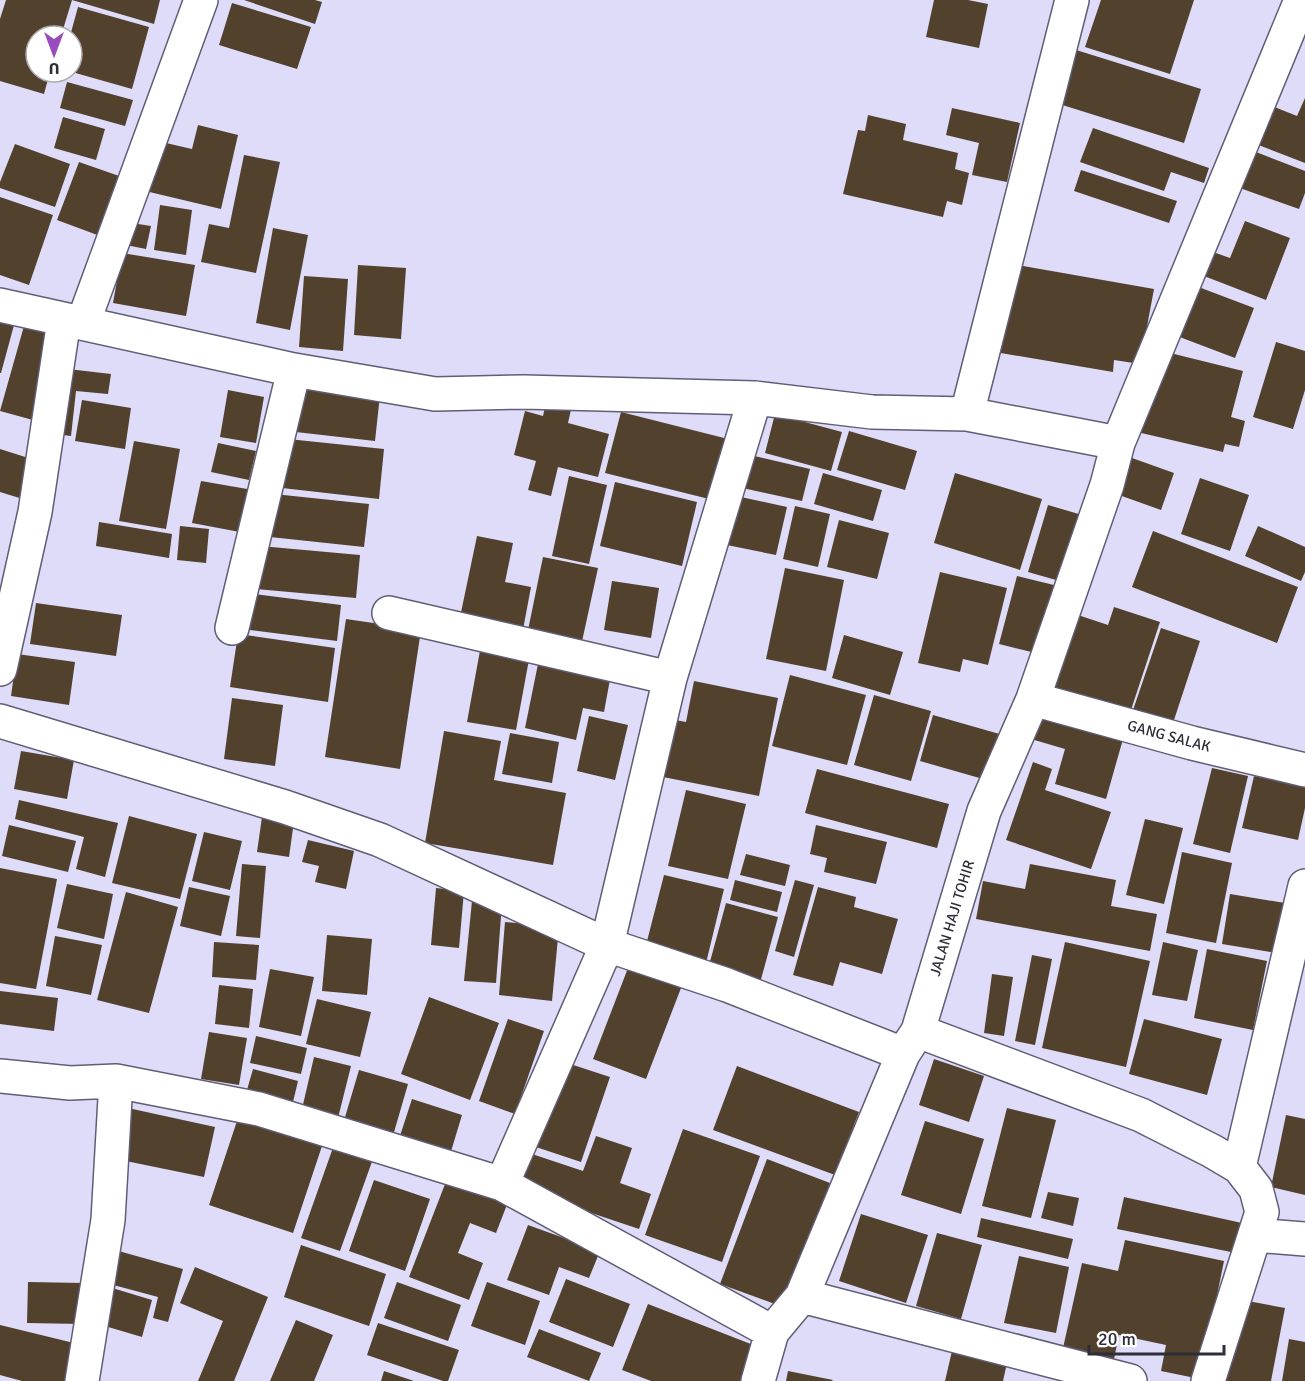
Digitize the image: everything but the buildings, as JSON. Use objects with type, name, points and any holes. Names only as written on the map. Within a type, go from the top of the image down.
[{"type":"street","points":[[0,669],[35,512],[73,322],[201,0]]},
{"type":"street","points":[[967,414],[1072,0]]},
{"type":"street","name":"JALAN HAJI TOHIR","points":[[758,1381],[772,1332],[802,1296],[911,1043],[984,811],[1033,699],[1107,485],[1118,443],[1301,0]]},
{"type":"street","points":[[0,305],[294,370],[435,394],[524,392],[754,398],[872,412],[967,414],[1118,443]]},
{"type":"street","points":[[232,628],[294,370]]},
{"type":"street","points":[[502,1184],[607,945],[670,678],[754,398]]},
{"type":"street","points":[[389,613],[670,678]]},
{"type":"street","name":"GANG SALAK","points":[[1033,699],[1192,743],[1305,770]]},
{"type":"street","points":[[0,721],[285,807],[380,840],[607,945],[1141,1115],[1212,1150],[1239,1167],[1257,1189],[1262,1212],[1208,1381]]},
{"type":"street","points":[[1239,1167],[1305,886]]},
{"type":"street","points":[[0,1076],[70,1083],[116,1081],[259,1109],[502,1184],[772,1332]]},
{"type":"street","points":[[82,1381],[108,1220],[116,1081]]},
{"type":"street","points":[[1255,1235],[1305,1239]]},
{"type":"street","points":[[802,1296],[1130,1381]]}]
